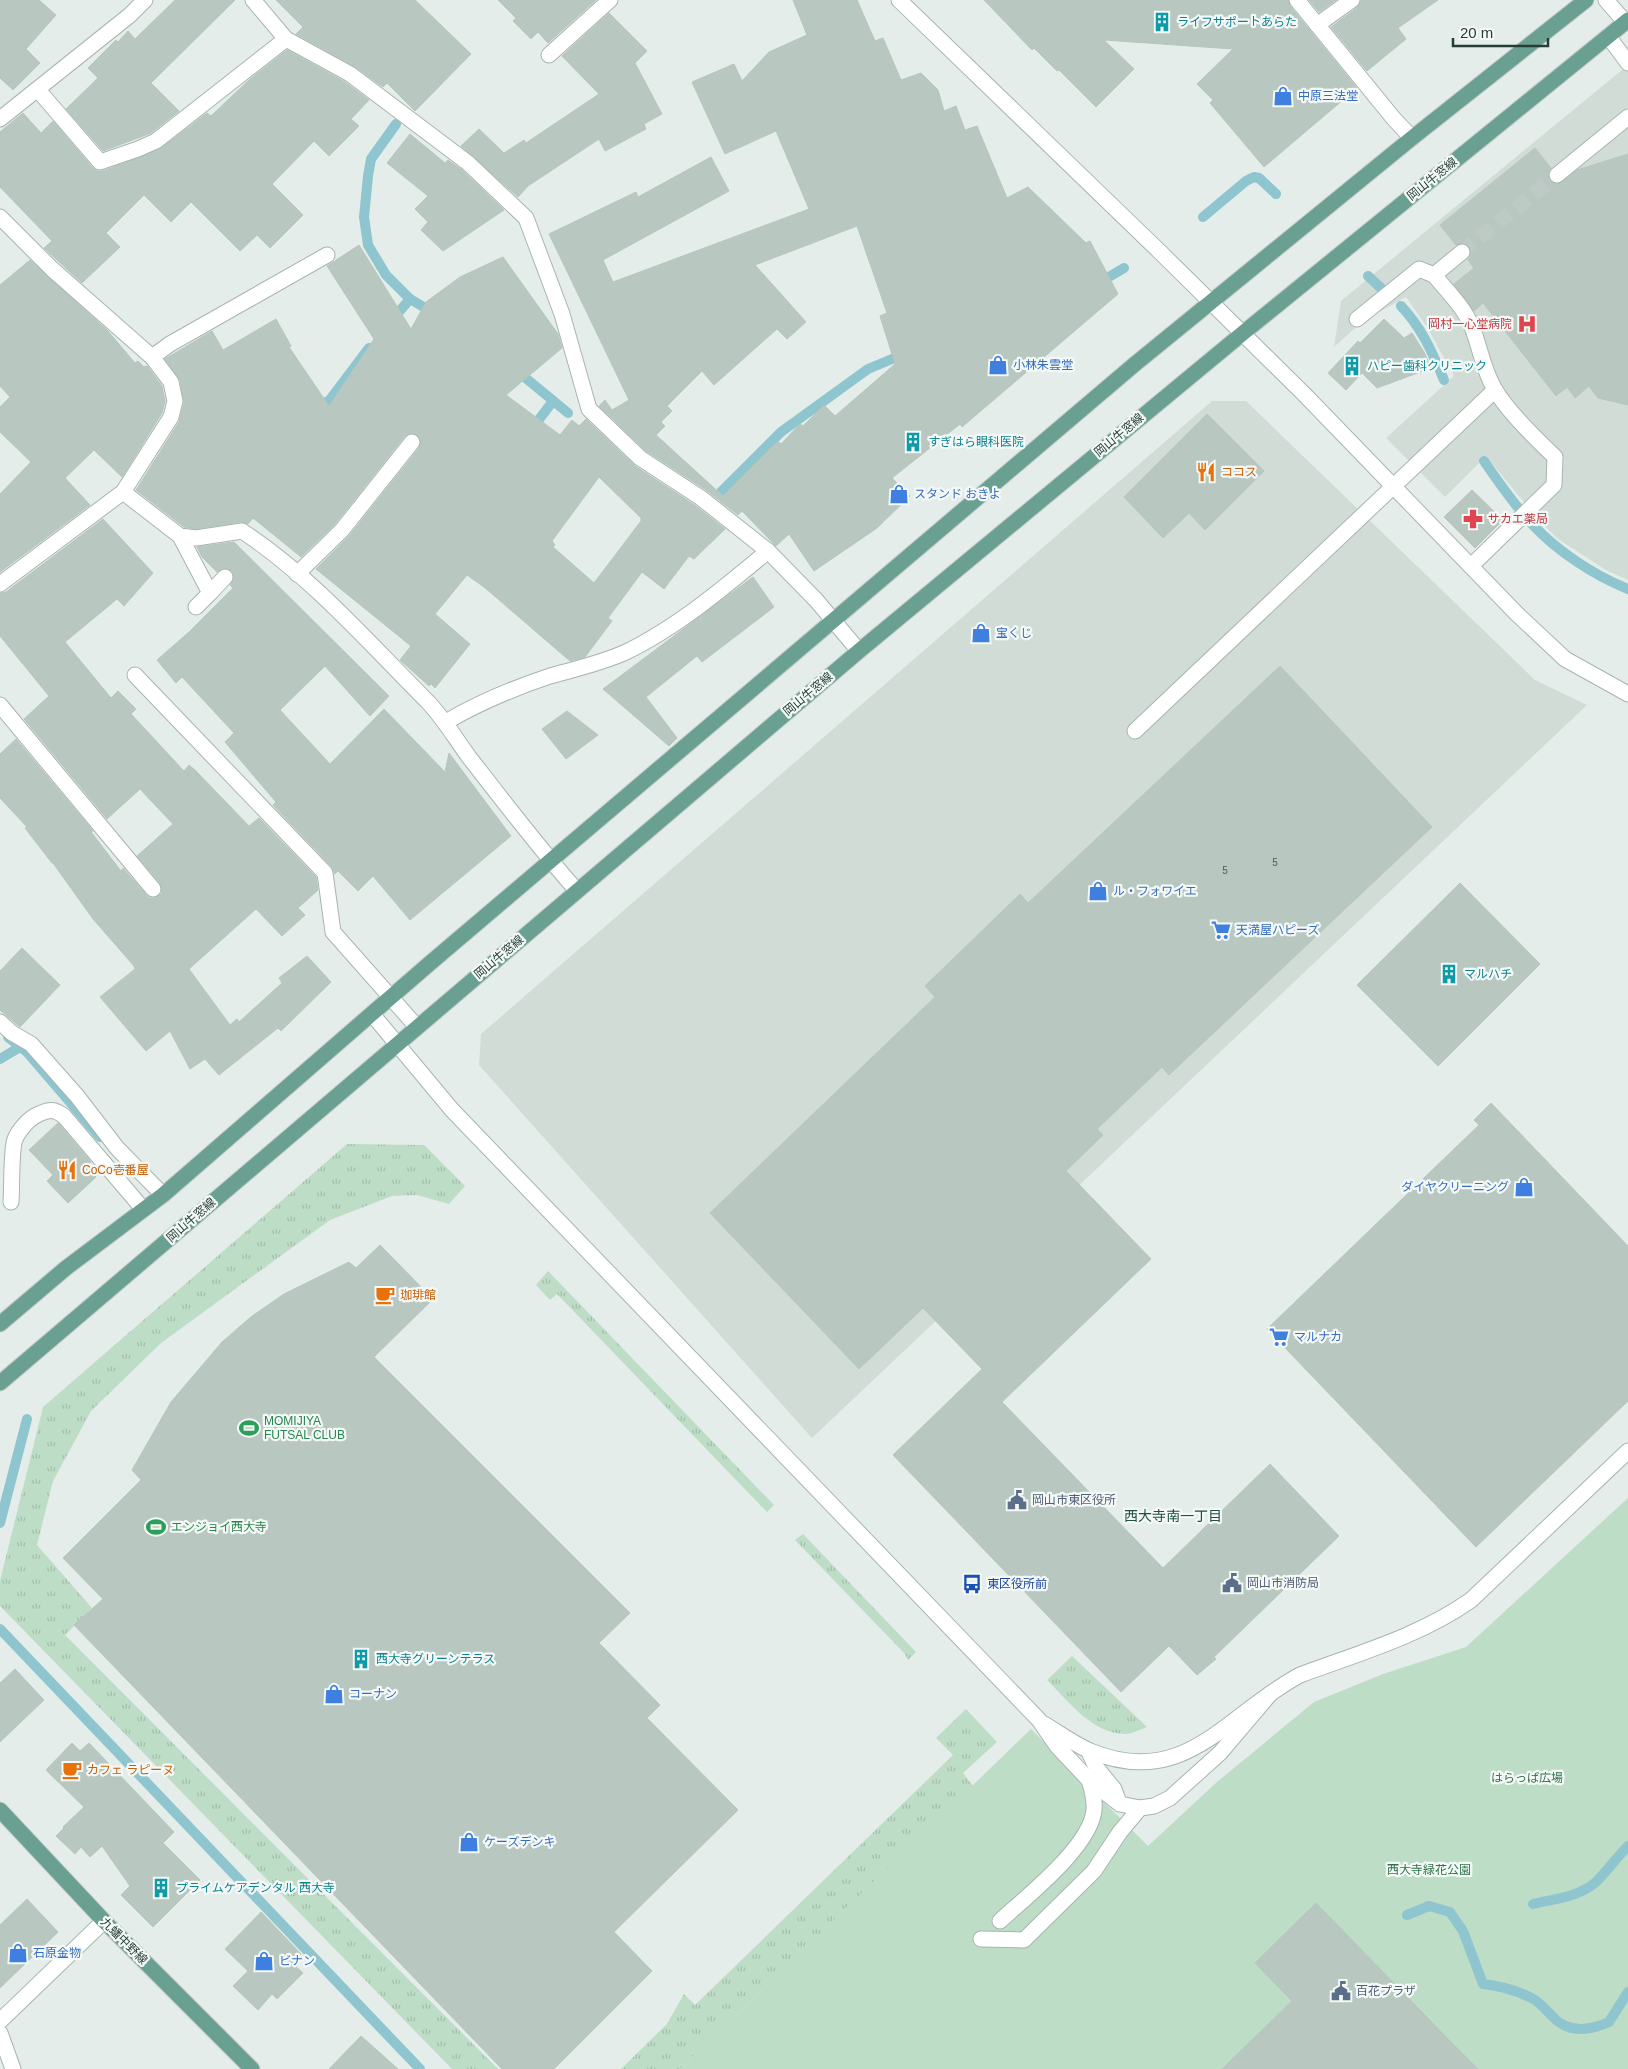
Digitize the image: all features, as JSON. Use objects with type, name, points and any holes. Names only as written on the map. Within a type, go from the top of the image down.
[{"type":"main road","points":[[0,1324],[66,1268],[163,1195],[550,861],[1210,301],[1586,0]]},
{"type":"main road","name":"岡山牛窓線","points":[[0,1383],[859,651],[1243,333],[1627,21]]},
{"type":"main road","name":"九蟠中野線","points":[[0,1810],[104,1921],[252,2069]]},
{"type":"street","points":[[0,119],[130,15],[144,0]]},
{"type":"street","points":[[253,0],[286,39],[358,80],[468,163],[526,218],[562,314],[589,409],[640,458],[701,498],[768,551],[816,600],[859,651]]},
{"type":"street","points":[[549,54],[610,0]]},
{"type":"street","points":[[899,0],[1243,333],[1517,614],[1565,658],[1628,694]]},
{"type":"street","points":[[1297,0],[1412,138]]},
{"type":"street","points":[[1317,25],[1352,0]]},
{"type":"street","points":[[1606,0],[1627,21]]},
{"type":"street","points":[[1608,36],[1628,63]]},
{"type":"street","points":[[38,90],[100,162],[138,150],[156,141],[286,39]]},
{"type":"street","points":[[1557,175],[1628,117]]},
{"type":"street","points":[[0,218],[52,269],[152,357],[171,382],[174,401],[171,417],[123,492],[0,584]]},
{"type":"street","points":[[1434,275],[1462,252]]},
{"type":"street","points":[[152,357],[170,344],[327,255]]},
{"type":"street","points":[[1357,319],[1419,269],[1434,275],[1465,313],[1472,328],[1483,365],[1495,390],[1555,457],[1554,485],[1470,566]]},
{"type":"street","points":[[1135,731],[1495,390]]},
{"type":"street","points":[[297,574],[342,530],[412,442]]},
{"type":"street","points":[[123,492],[180,536],[210,592]]},
{"type":"street","points":[[180,536],[196,538],[242,531],[297,574],[428,702],[446,722],[468,755],[550,861],[577,891]]},
{"type":"street","points":[[446,722],[483,702],[546,678],[624,653],[641,645],[693,610],[768,551]]},
{"type":"street","points":[[196,607],[225,577]]},
{"type":"street","points":[[135,675],[325,873],[333,932],[417,1027]]},
{"type":"street","points":[[0,705],[153,889]]},
{"type":"street","points":[[372,1014],[452,1110],[1039,1720],[1057,1746],[1089,1780],[1120,1804],[1140,1808],[1154,1806],[1170,1798],[1220,1753],[1270,1694]]},
{"type":"street","points":[[0,1022],[12,1033],[31,1044],[77,1096],[117,1148],[163,1195]]},
{"type":"street","points":[[11,1202],[15,1140],[25,1125],[35,1115],[50,1109],[64,1116],[143,1209]]},
{"type":"street","points":[[1039,1720],[1088,1750],[1110,1758],[1133,1762],[1167,1760],[1186,1753],[1300,1675],[1422,1630],[1448,1616],[1471,1600],[1628,1451]]},
{"type":"street","points":[[1088,1750],[1096,1767],[1114,1789],[1120,1804],[1120,1832]]},
{"type":"street","points":[[1000,1921],[1064,1862],[1082,1840],[1094,1812],[1094,1798],[1089,1780]]},
{"type":"street","points":[[981,1939],[1024,1940],[1094,1871],[1120,1832],[1140,1808]]},
{"type":"street","points":[[0,2021],[104,1921]]},
{"type":"street","points":[[0,2033],[13,2069]]},
{"type":"shaded area","name":"岡村一心堂病院","points":[[1628,65],[1628,580],[1606,570],[1558,539],[1537,518],[1486,456],[1445,497],[1386,438],[1454,376],[1427,327],[1406,297],[1363,321],[1334,347],[1341,301]]},
{"type":"shaded area","points":[[1212,401],[1246,401],[1535,680],[1587,705],[812,1438],[479,1065],[481,1034]]},
{"type":"green space","points":[[347,1144],[424,1145],[465,1186],[449,1204],[417,1195],[392,1196],[330,1220],[161,1343],[91,1411],[53,1481],[37,1545],[92,1608],[65,1635],[498,2069],[452,2069],[0,1606],[0,1581],[43,1407]]},
{"type":"green space","points":[[548,1271],[774,1505],[767,1512],[557,1294],[550,1300],[536,1285]]},
{"type":"green space","name":"西大寺緑花公園","points":[[1628,1498],[1628,2069],[680,2069],[1031,1729],[1148,1846],[1217,1782],[1314,1702],[1383,1674],[1466,1647]]},
{"type":"green space","points":[[803,1534],[916,1652],[908,1660],[905,1654],[795,1540]]},
{"type":"green space","points":[[1072,1656],[1147,1727],[1128,1734],[1113,1733],[1102,1729],[1072,1706],[1047,1680]]},
{"type":"green space","points":[[966,1709],[997,1742],[963,1773],[973,1786],[680,2069],[621,2069],[667,2024],[684,1994],[695,2005],[953,1755],[936,1738]]},
{"type":"building","points":[[0,0],[39,0],[56,15],[26,49],[40,63],[13,90],[0,78]]},
{"type":"building","points":[[175,0],[235,0],[151,83],[179,111],[151,133],[103,151],[66,109],[98,78],[88,68],[116,40],[118,42],[128,31],[135,39]]},
{"type":"building","points":[[276,0],[415,0],[471,54],[415,111],[387,83],[383,87],[354,66],[296,34],[303,27]]},
{"type":"building","points":[[498,0],[596,0],[548,43],[538,32],[531,39],[513,21],[516,18]]},
{"type":"building","points":[[793,0],[857,0],[875,41],[883,38],[901,80],[921,73],[938,90],[944,111],[956,106],[965,130],[977,126],[1007,198],[1028,187],[1086,243],[1090,241],[1118,294],[962,427],[960,424],[892,478],[910,496],[877,528],[814,571],[789,534],[776,546],[742,511],[738,515],[706,490],[646,451],[599,406],[605,400],[612,410],[629,400],[549,234],[636,192],[638,197],[711,157],[729,191],[603,260],[613,282],[809,209],[776,131],[725,154],[692,82],[734,64],[742,81],[769,52],[807,35]],"holes":[[[857,226],[887,313],[880,316],[895,364],[835,416],[824,405],[803,426],[800,424],[781,444],[778,441],[723,496],[656,435],[665,426],[661,422],[672,411],[667,406],[702,371],[714,385],[777,329],[787,339],[806,322],[755,265]]]},
{"type":"building","points":[[984,0],[1288,0],[1290,6],[1357,88],[1264,167],[1210,103],[1213,100],[1197,84],[1233,49],[1104,40],[1134,69],[1096,107],[1059,70],[1057,71],[1034,48],[1032,50]]},
{"type":"building","points":[[1309,0],[1336,0],[1319,12]]},
{"type":"building","points":[[1361,0],[1438,0],[1398,28],[1406,39],[1367,71],[1331,27],[1357,8]]},
{"type":"building","points":[[609,13],[647,51],[635,63],[662,114],[644,124],[646,129],[605,151],[599,139],[528,186],[518,197],[461,146],[479,129],[504,153],[524,140],[526,143],[599,94],[562,56]]},
{"type":"building","points":[[287,50],[345,82],[369,100],[351,119],[359,126],[329,156],[314,141],[272,184],[303,215],[270,248],[257,235],[240,251],[191,202],[171,222],[144,195],[106,233],[120,247],[82,283],[44,248],[52,241],[0,187],[0,132],[23,113],[41,133],[53,121],[93,168],[97,171],[103,171],[160,149],[207,113],[211,116],[249,80]]},
{"type":"building","points":[[410,134],[445,163],[448,160],[462,170],[504,210],[443,251],[421,230],[428,222],[415,209],[428,196],[387,163]]},
{"type":"building","points":[[1535,148],[1551,168],[1548,172],[1549,181],[1558,184],[1577,170],[1628,154],[1628,405],[1598,398],[1589,386],[1575,398],[1567,387],[1556,396],[1483,303],[1474,311],[1454,284],[1474,268],[1468,260],[1471,250],[1465,243],[1456,245],[1440,225]]},
{"type":"building","points":[[359,245],[411,329],[426,302],[460,277],[503,257],[558,334],[562,348],[506,395],[560,435],[572,420],[579,426],[586,419],[635,466],[696,506],[725,529],[694,559],[689,556],[664,589],[642,572],[608,618],[612,621],[585,657],[570,661],[484,587],[467,575],[435,614],[470,644],[435,688],[431,684],[429,686],[400,660],[411,646],[316,569],[349,536],[419,448],[421,439],[414,433],[405,436],[335,524],[301,557],[253,518],[248,524],[241,522],[196,529],[184,527],[136,490],[179,422],[184,403],[180,380],[165,359],[212,331],[223,350],[276,319],[291,346],[289,347],[329,406],[374,339],[327,266]],"holes":[[[599,477],[641,518],[641,521],[594,583],[553,547],[555,545],[552,541]]]},
{"type":"building","points":[[30,260],[107,330],[135,363],[138,361],[144,367],[147,366],[162,386],[165,401],[162,413],[122,477],[94,450],[65,478],[90,505],[0,572],[0,494],[31,462],[0,432],[0,407],[10,397],[0,386],[0,285]]},
{"type":"building","points":[[1384,319],[1404,338],[1412,333],[1431,368],[1377,388],[1362,373],[1346,390],[1328,373],[1358,341],[1360,343]]},
{"type":"building","name":"ココス","points":[[1207,414],[1264,471],[1205,530],[1189,513],[1163,538],[1124,497]]},
{"type":"building","name":"サカエ薬局","points":[[1472,490],[1503,520],[1475,548],[1444,517]]},
{"type":"building","points":[[103,519],[153,573],[124,606],[117,599],[65,642],[111,698],[118,691],[136,709],[131,714],[184,771],[189,765],[249,826],[259,818],[316,877],[318,890],[298,908],[305,915],[282,936],[256,909],[189,969],[230,1025],[237,1019],[239,1022],[282,983],[279,978],[307,956],[331,982],[281,1031],[278,1028],[219,1075],[205,1059],[190,1069],[170,1031],[146,1051],[100,997],[135,969],[134,966],[93,919],[25,828],[27,827],[0,798],[0,754],[16,739],[93,831],[91,832],[121,871],[123,868],[149,898],[155,898],[162,893],[160,883],[137,856],[173,824],[140,789],[107,819],[24,719],[49,696],[0,636],[0,593],[6,592]]},
{"type":"building","points":[[234,542],[389,696],[370,716],[325,666],[280,710],[330,764],[384,709],[445,772],[449,753],[511,836],[410,920],[373,876],[358,891],[338,871],[335,874],[332,867],[273,805],[276,802],[225,742],[234,733],[182,677],[176,683],[157,660],[189,632],[233,588],[230,585],[234,579],[232,571],[223,568],[217,572],[202,557],[197,547]]},
{"type":"building","points":[[753,577],[774,607],[702,662],[697,656],[646,697],[677,738],[669,746],[603,689]]},
{"type":"building","points":[[1280,666],[1432,827],[1169,1075],[1162,1067],[1097,1129],[1103,1135],[1066,1171],[1151,1259],[1002,1402],[1163,1568],[1270,1464],[1339,1536],[1214,1657],[1216,1659],[1197,1675],[1169,1646],[1121,1692],[893,1455],[982,1369],[923,1308],[859,1369],[710,1213],[935,997],[925,986],[1020,894],[1028,903]]},
{"type":"building","points":[[567,711],[598,735],[566,759],[542,729]]},
{"type":"building","name":"マルハチ","points":[[1460,883],[1540,964],[1438,1066],[1357,985]]},
{"type":"building","points":[[22,948],[60,985],[20,1027],[0,1010],[0,971]]},
{"type":"building","points":[[1491,1103],[1628,1246],[1628,1401],[1476,1547],[1267,1329],[1479,1125],[1474,1120]]},
{"type":"building","points":[[58,1123],[91,1162],[86,1166],[96,1177],[68,1203],[47,1181],[53,1175],[29,1150]]},
{"type":"building","name":"西大寺グリーンテラス","points":[[380,1245],[433,1299],[374,1357],[630,1613],[599,1643],[660,1705],[647,1718],[738,1810],[614,1932],[652,1971],[554,2069],[502,2069],[74,1625],[103,1599],[63,1558],[141,1480],[132,1470],[171,1402],[222,1342],[252,1316],[284,1294],[349,1262],[356,1268]]},
{"type":"building","points":[[15,1669],[44,1700],[0,1742],[0,1683]]},
{"type":"building","points":[[72,1743],[80,1751],[89,1743],[174,1832],[163,1843],[200,1880],[153,1927],[121,1895],[130,1886],[102,1846],[90,1857],[81,1847],[75,1854],[56,1836],[84,1807],[46,1770]]},
{"type":"building","name":"石原金物","points":[[27,1899],[58,1932],[0,1988],[0,1925]]},
{"type":"building","name":"百花プラザ","points":[[1316,1903],[1478,2069],[1222,2069],[1292,2001],[1255,1963]]},
{"type":"building","name":"ビナン","points":[[261,1912],[301,1954],[292,1963],[303,1973],[277,1999],[272,1994],[258,2010],[233,1986],[248,1971],[225,1949]]},
{"type":"building","points":[[361,2036],[398,2069],[329,2069]]},
{"type":"waterway","points":[[396,124],[371,159],[364,217],[368,245],[386,275],[410,299],[434,313]]},
{"type":"waterway","points":[[1203,217],[1246,181],[1254,177],[1259,178],[1276,194]]},
{"type":"waterway","points":[[1097,284],[1124,268]]},
{"type":"waterway","points":[[1368,276],[1381,288]]},
{"type":"waterway","points":[[391,321],[410,299]]},
{"type":"waterway","points":[[1401,306],[1421,332],[1444,380]]},
{"type":"waterway","points":[[314,406],[329,401],[369,348]]},
{"type":"waterway","points":[[721,492],[781,432],[868,369],[904,354]]},
{"type":"waterway","points":[[516,370],[568,413]]},
{"type":"waterway","points":[[531,430],[553,401]]},
{"type":"waterway","points":[[1484,461],[1526,518],[1553,544],[1577,562],[1615,584],[1628,589]]},
{"type":"waterway","points":[[8,1037],[27,1052],[100,1137]]},
{"type":"waterway","points":[[0,1059],[20,1047]]},
{"type":"waterway","points":[[0,1523],[27,1419]]},
{"type":"waterway","points":[[0,1629],[420,2069]]},
{"type":"waterway","points":[[1533,1904],[1566,1897],[1589,1887],[1600,1878],[1628,1846]]},
{"type":"waterway","points":[[1407,1915],[1429,1906],[1450,1912],[1463,1931],[1483,1984],[1510,1989],[1529,1997],[1565,2026],[1586,2029],[1609,2022],[1628,1992]]},
{"type":"tunnel","points":[[1462,252],[1557,175]]},
{"type":"place","name":"ライフサポートあらた","points":[[1162,22]]},
{"type":"place","name":"中原三法堂","points":[[1283,96]]},
{"type":"place","name":"岡村一心堂病院","points":[[1527,324]]},
{"type":"place","name":"小林朱雲堂","points":[[998,365]]},
{"type":"place","name":"ハピー歯科クリニック","points":[[1352,366]]},
{"type":"place","name":"すぎはら眼科医院","points":[[913,442]]},
{"type":"place","name":"ココス","points":[[1206,472]]},
{"type":"place","name":"スタンド おきよ","points":[[899,494]]},
{"type":"place","name":"サカエ薬局","points":[[1473,519]]},
{"type":"place","name":"宝くじ","points":[[981,633]]},
{"type":"place","name":"ル・フォワイエ","points":[[1098,891]]},
{"type":"place","name":"天満屋ハピーズ","points":[[1221,930]]},
{"type":"place","name":"マルハチ","points":[[1449,974]]},
{"type":"place","name":"CoCo壱番屋","points":[[67,1170]]},
{"type":"place","name":"ダイヤクリーニング","points":[[1524,1187]]},
{"type":"place","name":"珈琲館","points":[[385,1295]]},
{"type":"place","name":"マルナカ","points":[[1279,1337]]},
{"type":"place","name":"MOMIJIYA FUTSAL CLUB","points":[[249,1428]]},
{"type":"place","name":"岡山市東区役所","points":[[1017,1500]]},
{"type":"place","name":"エンジョイ西大寺","points":[[156,1527]]},
{"type":"place","name":"岡山市消防局","points":[[1232,1583]]},
{"type":"place","name":"東区役所前","points":[[972,1584]]},
{"type":"place","name":"西大寺グリーンテラス","points":[[361,1659]]},
{"type":"place","name":"コーナン","points":[[334,1694]]},
{"type":"place","name":"カフェ ラピーヌ","points":[[72,1770]]},
{"type":"place","name":"ケーズデンキ","points":[[469,1842]]},
{"type":"place","name":"プライムケアデンタル 西大寺","points":[[161,1888]]},
{"type":"place","name":"石原金物","points":[[18,1953]]},
{"type":"place","name":"ビナン","points":[[264,1961]]},
{"type":"place","name":"百花プラザ","points":[[1341,1991]]},
{"type":"district","name":"西大寺南一丁目","points":[[1173,1516]]},
{"type":"park label","name":"はらっぱ広場","points":[[1527,1778]]}]
